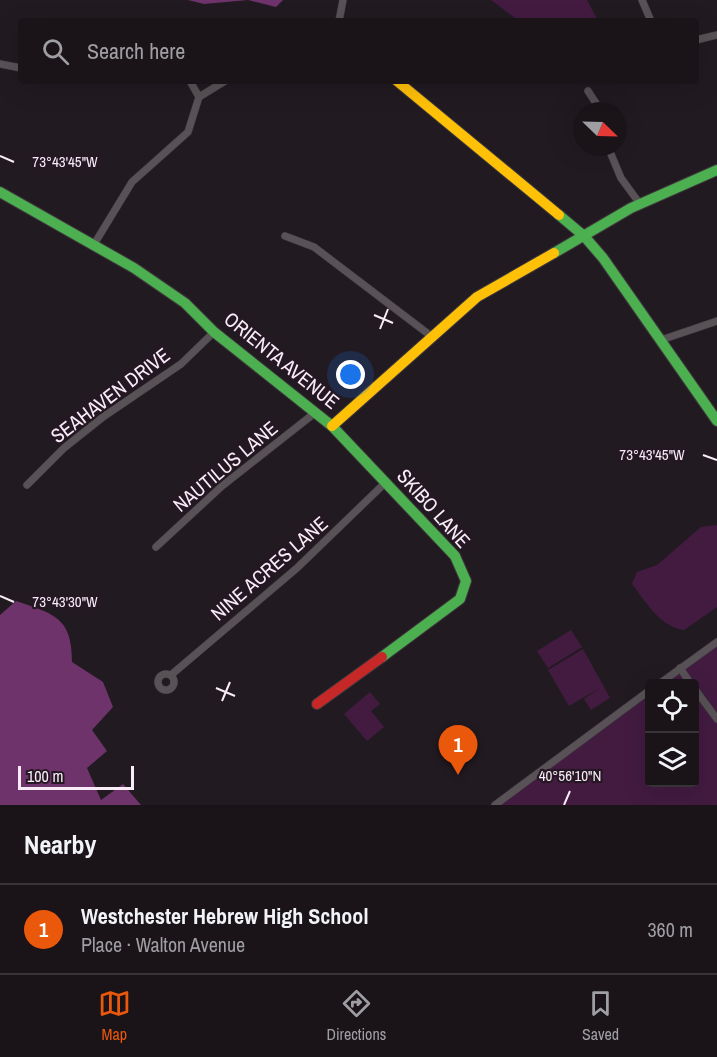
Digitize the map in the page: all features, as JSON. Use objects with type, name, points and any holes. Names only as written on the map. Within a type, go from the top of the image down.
[{"type":"street","points":[[340,18],[343,0]]},
{"type":"street","points":[[642,0],[650,18]]},
{"type":"street","points":[[699,39],[717,35]]},
{"type":"street","points":[[0,64],[18,67]]},
{"type":"street","points":[[192,84],[200,97]]},
{"type":"street","points":[[93,246],[132,182],[188,132],[200,97],[220,84]]},
{"type":"street","points":[[402,84],[584,236],[603,258],[717,422]]},
{"type":"street","points":[[588,91],[595,102]]},
{"type":"street","points":[[612,156],[621,178],[640,204]]},
{"type":"street","name":"ORIENTA AVENUE","points":[[2,196],[164,286],[200,314],[214,332],[332,426],[477,297],[640,204],[717,170]]},
{"type":"street","points":[[285,236],[314,248],[431,336]]},
{"type":"street","points":[[661,340],[717,321]]},
{"type":"street","name":"SEAHAVEN DRIVE","points":[[27,485],[64,448],[103,417],[181,364],[214,332]]},
{"type":"street","name":"NAUTILUS LANE","points":[[156,547],[222,486],[316,412]]},
{"type":"street","name":"SKIBO LANE","points":[[318,704],[452,607],[460,599],[466,581],[455,556],[332,426]]},
{"type":"street","name":"NINE ACRES LANE","points":[[171,675],[297,568],[386,482]]},
{"type":"street","points":[[666,679],[717,642]]},
{"type":"street","points":[[680,668],[688,679]]},
{"type":"street","points":[[495,805],[645,694]]},
{"type":"street","points":[[699,695],[717,719]]},
{"type":"shaded area","points":[[188,0],[248,0],[204,4]]},
{"type":"shaded area","points":[[248,0],[283,0],[276,7]]},
{"type":"shaded area","points":[[491,0],[587,0],[596,18],[515,18]]},
{"type":"shaded area","points":[[717,525],[717,607],[684,630],[675,628],[654,613],[632,584],[637,572],[657,565],[701,527]]},
{"type":"shaded area","points":[[16,601],[50,614],[58,620],[69,635],[72,662],[103,682],[113,707],[92,730],[107,751],[87,768],[101,800],[123,784],[141,805],[0,805],[0,615]]},
{"type":"shaded area","points":[[571,630],[582,647],[548,668],[537,651]]},
{"type":"shaded area","points":[[717,641],[717,805],[493,805],[645,690],[645,787],[699,787],[699,679],[660,679]]},
{"type":"shaded area","points":[[583,649],[610,698],[591,710],[584,699],[600,688],[569,706],[548,670]]},
{"type":"shaded area","points":[[370,692],[380,704],[371,711],[384,727],[367,741],[344,714]]},
{"type":"traffic: fast","points":[[554,253],[631,208],[717,170]]},
{"type":"traffic: fast","points":[[0,192],[134,268],[185,303],[214,332],[332,426],[455,556],[466,581],[460,599],[382,657]]},
{"type":"traffic: fast","points":[[559,215],[584,236],[603,258],[717,421]]},
{"type":"traffic: slow","points":[[401,84],[559,215]]},
{"type":"traffic: slow","points":[[332,426],[477,297],[554,253]]},
{"type":"traffic: jam","points":[[317,704],[382,657]]},
{"type":"place","name":"Westchester Hebrew High School","points":[[458,775]]}]
